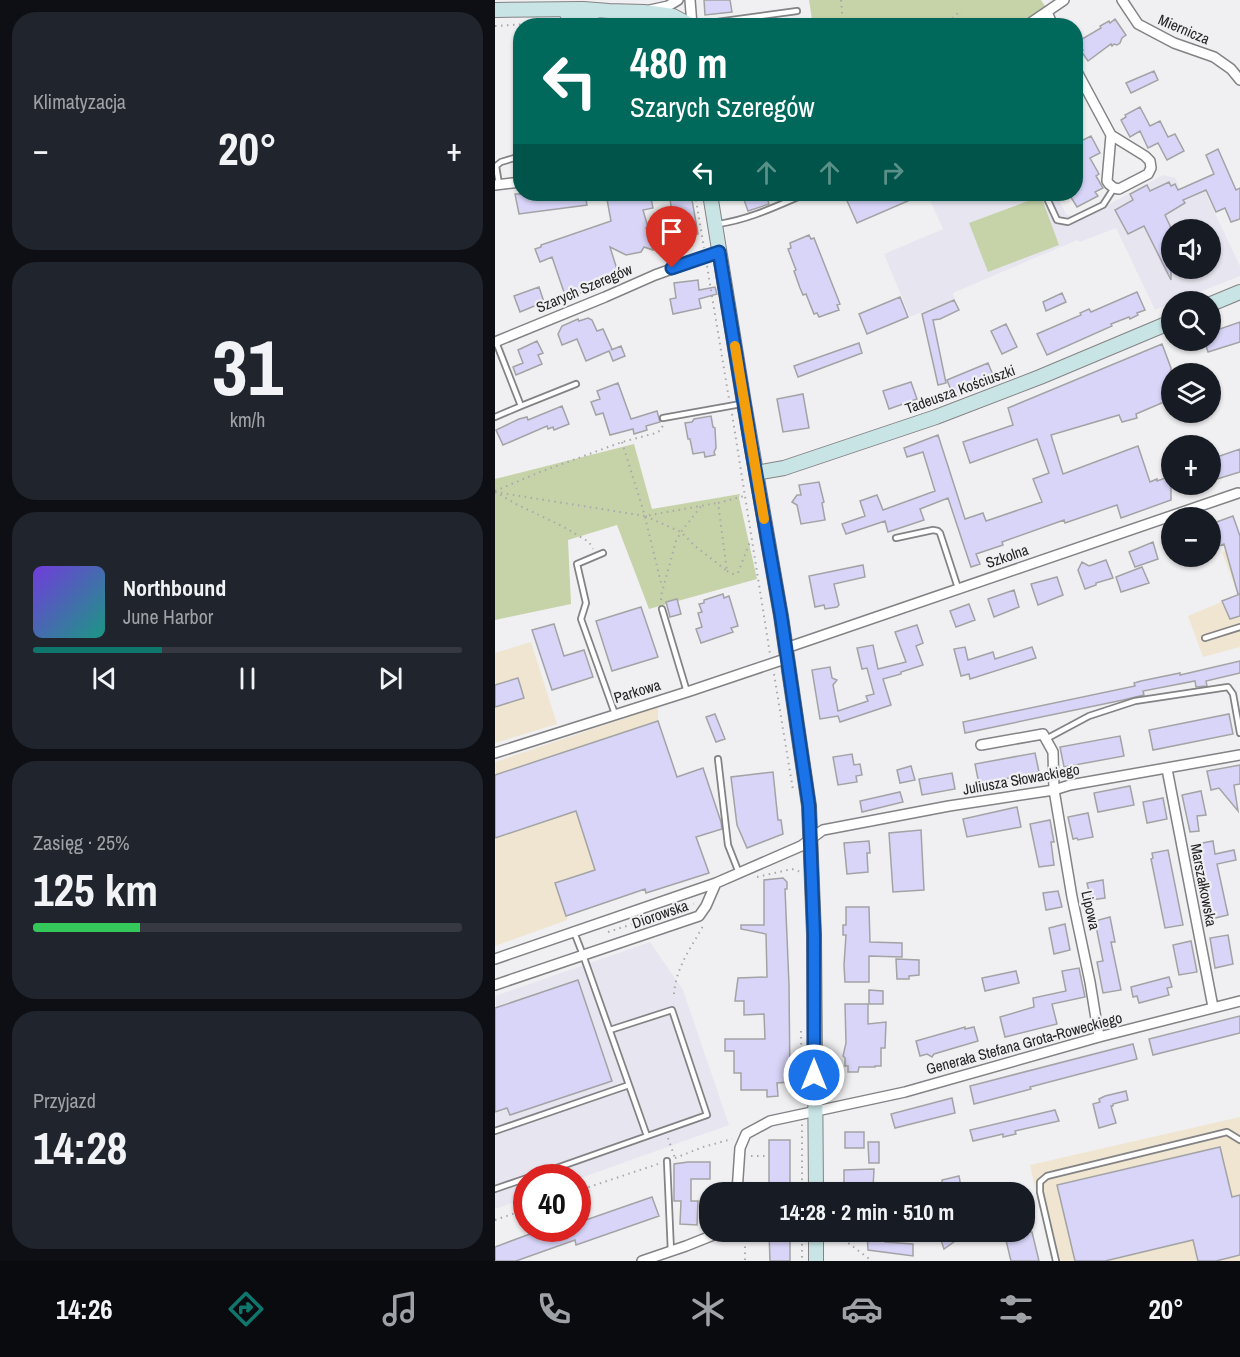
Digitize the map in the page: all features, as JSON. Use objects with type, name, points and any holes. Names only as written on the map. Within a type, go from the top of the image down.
[{"type":"street","points":[[644,12],[667,6],[678,0]]},
{"type":"street","points":[[690,0],[691,18]]},
{"type":"street","points":[[1038,18],[1064,0]]},
{"type":"street","name":"Miernicza","points":[[1122,0],[1139,24],[1174,43],[1214,57],[1231,69],[1240,80]]},
{"type":"street","points":[[551,9],[583,18]]},
{"type":"street","points":[[495,10],[583,9],[644,12],[677,18]]},
{"type":"street","points":[[1047,12],[1050,18]]},
{"type":"street","points":[[1083,83],[1111,135],[1150,161],[1151,168],[1148,174],[1119,189],[1114,188],[1107,181],[1111,135]]},
{"type":"street","points":[[497,184],[513,183]]},
{"type":"street","points":[[711,201],[738,407],[756,473],[787,653],[809,806],[814,935],[816,1182]]},
{"type":"street","name":"Szarych Szeregów","points":[[495,342],[655,274],[719,252]]},
{"type":"street","points":[[1221,300],[1240,292]]},
{"type":"street","name":"Tadeusza Kościuszki","points":[[756,473],[784,468],[936,417],[1040,377],[1161,326]]},
{"type":"street","name":"Szkolna","points":[[787,653],[958,588],[1238,493]]},
{"type":"street","name":"Parkowa","points":[[495,753],[687,692],[787,653]]},
{"type":"street","points":[[981,745],[1043,734],[1046,739]]},
{"type":"street","name":"Lipowa","points":[[1046,739],[1053,752],[1054,790],[1099,1037]]},
{"type":"street","name":"Juliusza Słowackiego","points":[[811,839],[823,830],[838,826],[1054,790],[1070,785],[1240,755]]},
{"type":"street","name":"Marszałkowska","points":[[1167,769],[1213,1007]]},
{"type":"street","points":[[495,959],[693,892],[801,846],[811,839]]},
{"type":"street","name":"Diorowska","points":[[495,985],[699,916],[706,906],[715,883]]},
{"type":"street","points":[[693,892],[703,900],[706,906]]},
{"type":"street","name":"Generała Stefana Grota-Roweckiego","points":[[738,1182],[740,1148],[746,1134],[770,1121],[905,1092],[1099,1037],[1240,1001]]},
{"type":"street","points":[[642,1261],[671,1256],[700,1242]]},
{"type":"street","points":[[816,1242],[816,1261]]},
{"type":"lane","points":[[744,18],[797,11]]},
{"type":"lane","points":[[497,184],[496,166],[513,158]]},
{"type":"lane","points":[[1048,201],[1057,220],[1068,222],[1103,205],[1114,188]]},
{"type":"lane","points":[[715,225],[731,222],[789,201]]},
{"type":"lane","points":[[495,342],[521,406]]},
{"type":"lane","points":[[495,417],[576,384]]},
{"type":"lane","points":[[663,418],[738,407]]},
{"type":"lane","points":[[896,538],[933,530],[938,531],[958,588]]},
{"type":"lane","points":[[603,553],[577,564],[586,603],[581,619],[615,714]]},
{"type":"lane","points":[[662,609],[687,692]]},
{"type":"lane","points":[[1205,638],[1240,627]]},
{"type":"lane","points":[[1046,739],[1089,716],[1135,701],[1228,687],[1233,694],[1240,733]]},
{"type":"lane","points":[[718,759],[728,845],[739,873]]},
{"type":"lane","points":[[574,932],[647,1136]]},
{"type":"lane","points":[[567,1164],[707,1116],[672,1010],[610,1030]]},
{"type":"lane","points":[[495,1131],[629,1085]]},
{"type":"lane","points":[[1056,1261],[1040,1191],[1040,1182],[1047,1176],[1227,1132],[1240,1140]]},
{"type":"lane","points":[[667,1161],[671,1256]]},
{"type":"lane","points":[[495,1189],[513,1183]]},
{"type":"path","points":[[841,0],[842,18]]},
{"type":"path","points":[[953,18],[960,10]]},
{"type":"path","points":[[495,26],[513,25]]},
{"type":"path","points":[[696,201],[705,251]]},
{"type":"path","points":[[707,265],[730,401]]},
{"type":"path","points":[[738,407],[745,496],[770,654]]},
{"type":"path","points":[[495,492],[540,472],[622,442],[656,433],[663,427],[663,418]]},
{"type":"path","points":[[622,442],[645,516],[663,590]]},
{"type":"path","points":[[495,492],[645,516],[681,532],[695,546],[733,574],[738,573],[752,538]]},
{"type":"path","points":[[495,492],[589,542],[596,555]]},
{"type":"path","points":[[645,516],[745,496]]},
{"type":"path","points":[[718,503],[727,571]]},
{"type":"path","points":[[662,609],[661,596],[676,542],[702,505]]},
{"type":"path","points":[[773,670],[791,776]]},
{"type":"path","points":[[674,994],[683,960],[705,922]]},
{"type":"path","points":[[802,1126],[802,1182]]},
{"type":"path","points":[[665,1130],[675,1158]]},
{"type":"path","points":[[495,1220],[513,1214]]},
{"type":"path","points":[[745,1242],[745,1260]]},
{"type":"path","points":[[802,1242],[802,1261]]},
{"type":"path","points":[[847,1242],[872,1261]]},
{"type":"shaded area","points":[[1163,175],[1175,178],[1185,199],[1204,190],[1218,219],[1161,219],[1161,279],[1221,279],[1221,226],[1240,266],[1240,276],[1202,291],[1161,291],[1161,308],[1155,310],[1116,228],[1080,242],[1077,240],[953,293],[955,299],[910,317],[884,254],[943,229],[930,201],[1060,201],[1066,214],[1072,216],[1102,202],[1104,207]]},
{"type":"shaded area","points":[[1240,545],[1240,647],[1203,657],[1188,616],[1238,595],[1222,552]]},
{"type":"shaded area","points":[[531,642],[557,724],[495,743],[495,653]]},
{"type":"shaded area","points":[[658,707],[658,721],[709,873],[646,893],[645,889],[616,898],[567,916],[567,920],[495,946],[495,762]]},
{"type":"shaded area","points":[[650,942],[683,990],[729,1125],[591,1174],[591,1164],[513,1164],[513,1203],[495,1209],[495,996]]},
{"type":"shaded area","points":[[1240,1117],[1240,1261],[1052,1261],[1030,1165]]},
{"type":"green space","points":[[809,0],[1041,0],[1047,9],[1026,18],[812,18]]},
{"type":"green space","points":[[1028,201],[1043,201],[1059,245],[988,272],[969,223]]},
{"type":"green space","points":[[634,444],[652,509],[740,494],[757,579],[649,609],[617,525],[568,540],[571,604],[495,620],[495,479]]},
{"type":"building","points":[[704,0],[730,0],[732,12],[705,15]]},
{"type":"building","points":[[1115,19],[1126,35],[1120,43],[1112,46],[1111,44],[1088,61],[1083,54],[1083,38],[1101,28],[1100,26],[1109,21],[1110,23]]},
{"type":"building","points":[[1154,71],[1158,80],[1131,93],[1126,83]]},
{"type":"building","points":[[1140,107],[1150,126],[1160,121],[1168,137],[1175,134],[1184,151],[1167,160],[1158,143],[1148,148],[1140,131],[1130,137],[1121,120],[1126,117],[1125,115]]},
{"type":"building","points":[[1091,136],[1100,153],[1090,158],[1099,174],[1096,176],[1103,188],[1095,192],[1098,196],[1077,207],[1073,201],[1083,201],[1083,140]]},
{"type":"building","points":[[1218,149],[1236,190],[1240,188],[1240,219],[1231,222],[1225,208],[1216,212],[1206,190],[1183,200],[1185,203],[1165,215],[1167,219],[1161,219],[1161,260],[1144,226],[1128,234],[1115,210],[1133,200],[1130,194],[1147,185],[1150,191],[1169,182],[1171,186],[1175,184],[1178,190],[1214,174],[1206,155]]},
{"type":"building","points":[[516,201],[586,201],[587,205],[519,214]]},
{"type":"building","points":[[607,201],[652,201],[653,208],[643,210],[653,250],[644,247],[641,252],[626,255],[610,247],[620,279],[566,298],[552,257],[540,262],[535,249],[611,221]]},
{"type":"building","points":[[670,201],[692,201],[698,234],[676,238],[676,236],[667,237],[664,218],[673,217]]},
{"type":"building","points":[[744,201],[768,201],[769,204],[748,211]]},
{"type":"building","points":[[847,201],[908,201],[857,223]]},
{"type":"building","points":[[809,235],[811,239],[814,238],[840,304],[837,305],[839,310],[819,317],[817,313],[814,314],[806,294],[803,295],[788,249],[791,248],[790,243]]},
{"type":"building","points":[[698,280],[699,290],[715,287],[717,294],[699,299],[701,308],[673,314],[670,299],[676,298],[674,283]]},
{"type":"building","points":[[539,287],[544,302],[520,312],[514,296]]},
{"type":"building","points":[[1137,292],[1145,310],[1137,313],[1138,315],[1111,324],[1112,326],[1047,355],[1037,334],[1081,315],[1080,313],[1089,309],[1091,312]]},
{"type":"building","points":[[1062,293],[1066,302],[1046,311],[1043,302]]},
{"type":"building","points":[[900,297],[908,317],[867,334],[859,314]]},
{"type":"building","points":[[954,300],[959,310],[933,320],[946,383],[938,385],[922,314]]},
{"type":"building","points":[[588,318],[592,320],[597,331],[603,329],[611,350],[621,346],[625,356],[613,361],[609,351],[586,361],[577,339],[562,345],[558,334],[562,326],[578,319],[579,321]]},
{"type":"building","points":[[1240,322],[1240,342],[1221,348],[1221,329]]},
{"type":"building","points":[[1006,324],[1017,347],[1002,354],[991,331]]},
{"type":"building","points":[[537,341],[543,353],[538,355],[542,364],[516,375],[513,367],[523,363],[518,350]]},
{"type":"building","points":[[859,343],[862,353],[798,377],[794,366]]},
{"type":"building","points":[[1161,344],[1161,351],[1165,351],[1169,363],[1161,363],[1161,403],[1136,414],[1137,418],[1122,422],[1119,415],[1051,435],[1063,474],[1138,446],[1150,482],[1161,480],[1161,495],[1171,495],[1171,500],[1121,518],[1117,505],[1065,523],[1064,520],[1002,542],[1003,545],[976,554],[980,564],[971,567],[948,498],[920,509],[924,520],[888,532],[885,521],[846,534],[842,524],[865,516],[860,501],[877,495],[883,510],[935,491],[923,452],[907,457],[904,448],[938,435],[965,519],[983,513],[986,521],[1042,502],[1033,479],[1049,473],[1037,439],[970,463],[963,442],[1013,425],[1008,408]]},
{"type":"building","points":[[988,363],[995,380],[954,398],[947,380]]},
{"type":"building","points":[[911,382],[917,399],[889,409],[883,391]]},
{"type":"building","points":[[618,383],[631,419],[657,411],[660,422],[646,426],[647,430],[634,434],[633,429],[610,435],[603,413],[596,415],[591,402],[600,399],[597,391]]},
{"type":"building","points":[[803,394],[809,428],[783,432],[777,399]]},
{"type":"building","points":[[562,406],[569,424],[554,430],[553,427],[548,429],[547,426],[503,445],[496,430],[519,419],[527,417],[528,420]]},
{"type":"building","points":[[711,416],[715,428],[715,455],[705,457],[704,452],[693,454],[685,423]]},
{"type":"building","points":[[1240,449],[1240,472],[1221,478],[1221,456]]},
{"type":"building","points":[[819,482],[824,502],[822,503],[825,520],[801,524],[797,505],[792,502],[797,495],[801,495],[799,485]]},
{"type":"building","points":[[1233,516],[1240,536],[1240,594],[1238,594],[1224,544],[1221,545],[1221,520]]},
{"type":"building","points":[[1153,542],[1158,559],[1135,567],[1129,552]]},
{"type":"building","points":[[1106,560],[1113,578],[1085,589],[1078,570],[1082,562],[1089,566]]},
{"type":"building","points":[[863,565],[865,577],[834,584],[839,605],[837,607],[825,609],[824,605],[815,607],[809,576]]},
{"type":"building","points":[[1142,567],[1149,583],[1121,592],[1116,577]]},
{"type":"building","points":[[1057,577],[1063,595],[1038,605],[1031,584]]},
{"type":"building","points":[[1014,590],[1019,607],[994,617],[988,599]]},
{"type":"building","points":[[723,594],[724,598],[729,596],[738,626],[731,628],[733,632],[701,643],[696,629],[702,627],[698,613],[702,612],[699,604]]},
{"type":"building","points":[[1240,594],[1240,616],[1230,619],[1222,601]]},
{"type":"building","points":[[677,599],[681,614],[670,617],[666,602]]},
{"type":"building","points":[[969,604],[975,620],[956,627],[950,611]]},
{"type":"building","points":[[641,607],[658,657],[612,671],[596,621]]},
{"type":"building","points":[[554,624],[564,656],[584,650],[593,677],[552,690],[532,630]]},
{"type":"building","points":[[917,625],[923,643],[916,646],[923,665],[883,679],[891,705],[840,722],[838,716],[820,719],[812,670],[830,667],[832,678],[837,680],[833,685],[838,711],[868,701],[866,696],[874,694],[867,668],[862,669],[857,648],[873,645],[878,669],[906,662],[895,632]]},
{"type":"building","points":[[965,647],[968,660],[993,652],[995,659],[1032,647],[1036,658],[970,679],[969,674],[961,676],[954,649]]},
{"type":"building","points":[[1240,661],[1240,673],[1206,681],[1207,686],[1196,687],[1195,681],[1143,691],[1144,695],[1123,700],[965,733],[963,722],[1135,686],[1134,683],[1141,681],[1180,673],[1180,675]]},
{"type":"building","points":[[518,678],[524,698],[495,707],[495,685]]},
{"type":"building","points":[[715,714],[725,739],[716,742],[706,717]]},
{"type":"building","points":[[1229,714],[1233,734],[1153,750],[1149,730]]},
{"type":"building","points":[[658,721],[677,777],[703,768],[722,829],[696,837],[709,873],[646,893],[645,889],[566,916],[555,883],[595,870],[576,811],[495,838],[495,775]]},
{"type":"building","points":[[1120,736],[1124,756],[1064,767],[1060,747]]},
{"type":"building","points":[[1035,753],[1039,772],[979,784],[975,764]]},
{"type":"building","points":[[852,754],[854,765],[860,764],[862,775],[856,776],[857,782],[838,785],[833,757]]},
{"type":"building","points":[[1240,765],[1240,784],[1234,785],[1238,811],[1219,788],[1211,790],[1207,771]]},
{"type":"building","points":[[911,766],[915,780],[900,783],[897,770]]},
{"type":"building","points":[[773,772],[778,820],[781,820],[783,834],[747,848],[737,825],[731,777]]},
{"type":"building","points":[[952,773],[955,789],[922,795],[919,779]]},
{"type":"building","points":[[1130,786],[1134,805],[1098,812],[1094,793]]},
{"type":"building","points":[[1201,791],[1206,815],[1197,816],[1199,831],[1190,832],[1182,795]]},
{"type":"building","points":[[900,792],[903,802],[862,812],[860,801]]},
{"type":"building","points":[[1163,798],[1167,819],[1147,823],[1143,802]]},
{"type":"building","points":[[1017,807],[1021,827],[967,837],[963,819]]},
{"type":"building","points":[[1088,813],[1093,837],[1073,839],[1068,817]]},
{"type":"building","points":[[1050,820],[1054,842],[1051,842],[1054,865],[1039,867],[1030,824]]},
{"type":"building","points":[[921,830],[924,890],[893,892],[889,833]]},
{"type":"building","points":[[869,841],[868,872],[847,874],[844,843]]},
{"type":"building","points":[[1213,841],[1215,854],[1234,850],[1236,860],[1217,864],[1228,915],[1211,919],[1197,844]]},
{"type":"building","points":[[1168,850],[1183,925],[1165,928],[1151,859],[1153,858],[1152,853]]},
{"type":"building","points":[[783,878],[787,882],[787,889],[785,889],[790,1082],[777,1083],[778,1096],[767,1097],[767,1090],[741,1090],[741,1073],[734,1073],[734,1051],[725,1051],[725,1039],[765,1039],[764,1014],[744,1015],[744,1001],[735,1001],[738,978],[767,977],[766,934],[741,929],[741,925],[764,925],[764,880]]},
{"type":"building","points":[[1103,880],[1105,898],[1091,900],[1087,883]]},
{"type":"building","points":[[1058,891],[1062,907],[1046,910],[1043,893]]},
{"type":"building","points":[[846,907],[869,907],[870,942],[902,943],[902,957],[869,956],[869,982],[845,982],[846,935],[843,935],[843,925],[846,925]]},
{"type":"building","points":[[1110,917],[1115,942],[1111,942],[1121,990],[1103,993],[1097,962],[1103,961],[1095,921]]},
{"type":"building","points":[[1065,924],[1070,950],[1054,954],[1049,928]]},
{"type":"building","points":[[1228,935],[1233,964],[1215,968],[1210,938]]},
{"type":"building","points":[[1191,941],[1197,972],[1179,975],[1173,945]]},
{"type":"building","points":[[896,959],[919,960],[919,975],[909,976],[909,979],[897,979]]},
{"type":"building","points":[[1079,968],[1085,997],[1052,1004],[1057,1024],[1005,1037],[1000,1017],[1034,1007],[1033,998],[1066,991],[1062,971]]},
{"type":"building","points":[[1016,971],[1019,983],[985,991],[982,978]]},
{"type":"building","points":[[1169,977],[1172,987],[1167,988],[1169,995],[1139,1003],[1137,996],[1133,997],[1131,987]]},
{"type":"building","points":[[578,980],[612,1081],[510,1115],[507,1108],[495,1112],[495,1008]]},
{"type":"building","points":[[869,990],[883,991],[883,1004],[869,1004]]},
{"type":"building","points":[[845,1004],[868,1004],[868,1024],[886,1022],[885,1048],[881,1048],[881,1066],[859,1067],[858,1072],[848,1072],[843,1056],[846,1043]]},
{"type":"building","points":[[1240,1016],[1240,1033],[1153,1055],[1149,1039]]},
{"type":"building","points":[[965,1027],[965,1029],[974,1027],[978,1041],[934,1054],[932,1057],[927,1054],[920,1056],[916,1041]]},
{"type":"building","points":[[1133,1044],[1137,1059],[974,1104],[970,1086]]},
{"type":"building","points":[[1126,1091],[1128,1100],[1111,1106],[1116,1123],[1099,1128],[1093,1104],[1100,1102],[1099,1099],[1105,1096]]},
{"type":"building","points":[[952,1098],[955,1113],[895,1128],[891,1114]]},
{"type":"building","points":[[1055,1110],[1059,1121],[1015,1131],[1016,1134],[1003,1137],[1003,1134],[973,1141],[970,1130]]},
{"type":"building","points":[[845,1132],[864,1132],[864,1148],[845,1148]]},
{"type":"building","points":[[769,1140],[790,1140],[790,1182],[769,1182]]},
{"type":"building","points":[[868,1142],[879,1142],[879,1163],[869,1163]]},
{"type":"building","points":[[1220,1147],[1232,1197],[1240,1195],[1240,1255],[1216,1261],[1198,1261],[1193,1240],[1105,1261],[1075,1261],[1057,1185]]},
{"type":"building","points":[[710,1162],[710,1179],[691,1179],[691,1201],[698,1201],[697,1225],[680,1224],[681,1201],[674,1201],[674,1164]]},
{"type":"building","points":[[874,1169],[873,1182],[844,1182],[844,1170]]},
{"type":"building","points":[[959,1176],[960,1182],[942,1182],[942,1180]]},
{"type":"building","points":[[652,1197],[659,1216],[591,1240],[591,1218]]},
{"type":"building","points":[[513,1240],[569,1242],[516,1261],[495,1261],[495,1247]]},
{"type":"building","points":[[769,1242],[790,1242],[790,1261],[770,1261]]},
{"type":"building","points":[[868,1242],[913,1244],[913,1256],[868,1250]]},
{"type":"building","points":[[942,1242],[954,1242],[944,1249]]},
{"type":"building","points":[[1006,1242],[1034,1242],[1039,1261],[1011,1261]]},
{"type":"slow traffic","points":[[735,346],[764,519]]},
{"type":"route","points":[[672,268],[719,252],[781,616],[809,806],[814,935],[814,1075]]}]
